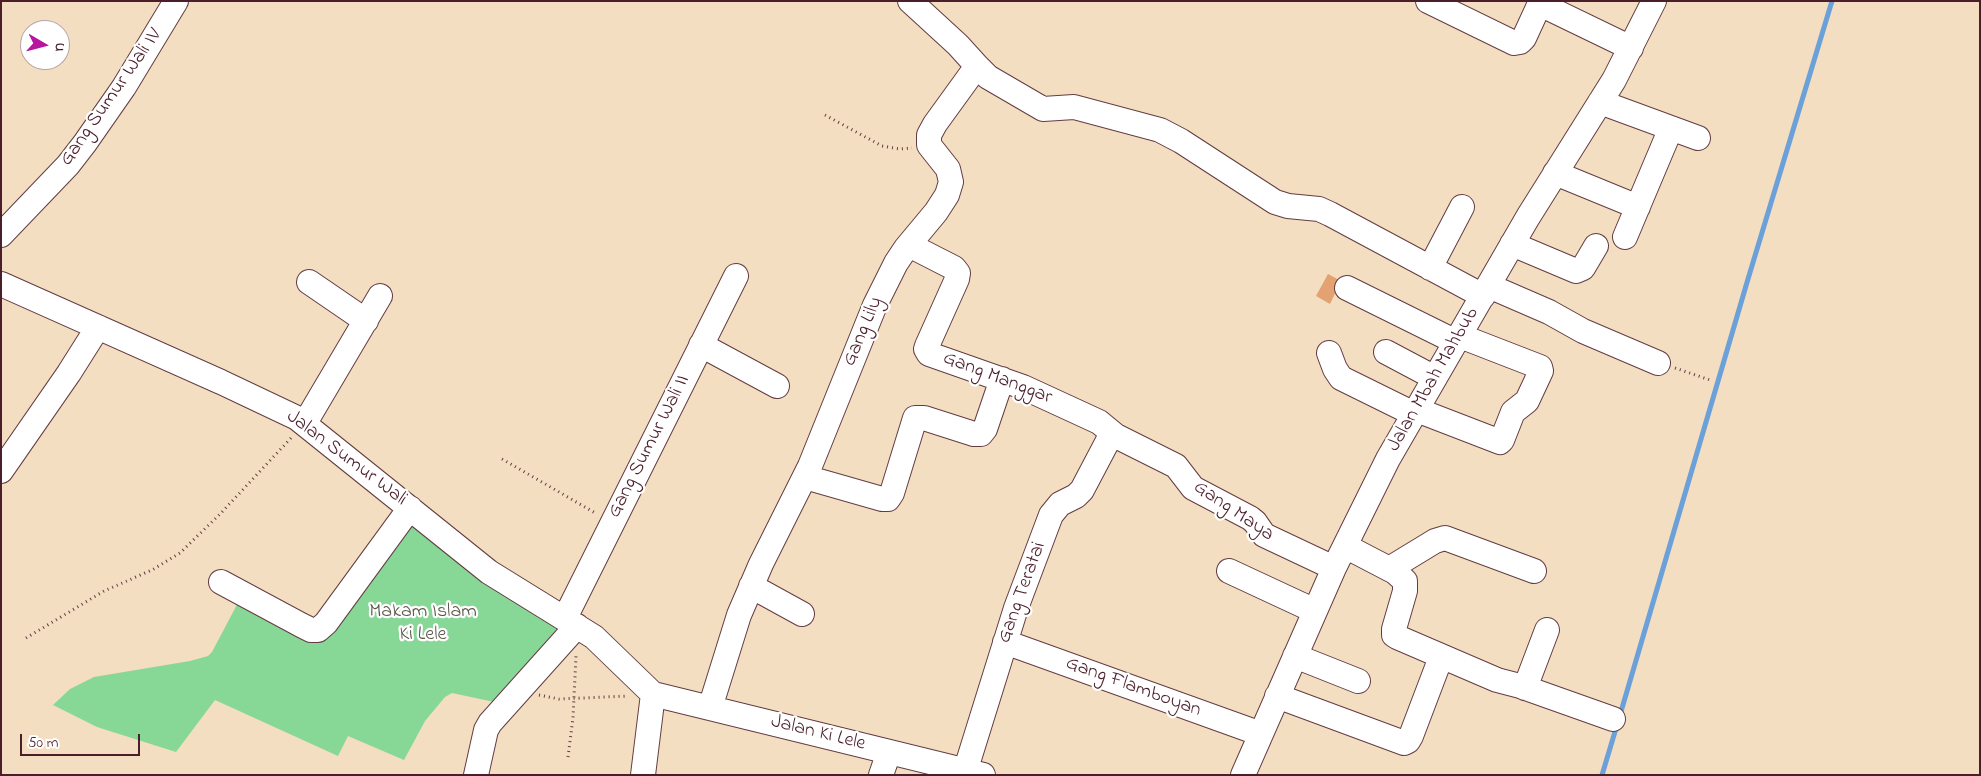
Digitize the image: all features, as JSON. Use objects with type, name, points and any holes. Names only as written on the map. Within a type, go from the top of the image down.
[{"type":"street","name":"Gang Sumur Wali IV","points":[[1,235],[85,143],[134,72],[176,1]]},
{"type":"street","points":[[910,1],[958,45],[988,77],[1044,109],[1074,107],[1129,120],[1160,130],[1181,141],[1276,202],[1288,206],[1319,209],[1430,268],[1486,291],[1549,312],[1583,331],[1658,363]]},
{"type":"street","points":[[1428,1],[1514,43],[1520,42],[1524,38],[1541,3],[1631,48]]},
{"type":"street","name":"Jalan Mbah Mahbub","points":[[1243,775],[1334,568],[1388,459],[1512,244],[1600,102],[1631,48],[1654,1]]},
{"type":"street","points":[[929,145],[929,135],[935,124],[977,66]]},
{"type":"street","points":[[1600,102],[1698,138]]},
{"type":"street","points":[[1625,237],[1671,128]]},
{"type":"street","name":"Gang Lily","points":[[710,708],[734,628],[751,586],[805,477],[875,305],[893,268],[908,245],[936,212],[951,182],[948,169],[929,145]]},
{"type":"street","points":[[1556,173],[1638,207]]},
{"type":"street","points":[[1430,268],[1462,207]]},
{"type":"street","points":[[1512,244],[1576,271],[1583,268],[1596,246]]},
{"type":"street","name":"Gang Manggar","points":[[908,245],[954,268],[958,273],[958,279],[927,346],[927,351],[1075,410],[1102,423],[1112,433]]},
{"type":"street","name":"Gang Sumur Wali II","points":[[476,775],[488,726],[571,622],[612,523],[736,276]]},
{"type":"street","points":[[310,282],[366,321]]},
{"type":"street","name":"Jalan Sumur Wali","points":[[1,284],[257,398],[305,423],[495,576],[594,637],[653,694]]},
{"type":"street","points":[[1329,354],[1341,378],[1416,412],[1497,442],[1502,440],[1514,410],[1528,400],[1541,371],[1538,365],[1458,339],[1348,288]]},
{"type":"street","points":[[305,423],[380,296]]},
{"type":"street","points":[[1,471],[69,373],[98,327]]},
{"type":"street","points":[[701,346],[777,386]]},
{"type":"street","points":[[1386,352],[1435,378]]},
{"type":"street","points":[[805,477],[882,499],[888,498],[892,493],[915,418],[924,418],[974,434],[981,434],[985,429],[1002,380]]},
{"type":"street","name":"Gang Maya","points":[[1112,433],[1176,466],[1193,488],[1250,518],[1264,535],[1334,568]]},
{"type":"street","name":"Gang Teratai","points":[[971,773],[1005,642],[1052,515],[1058,506],[1076,496],[1082,490],[1112,433]]},
{"type":"street","points":[[221,582],[307,628],[318,630],[326,623],[410,508]]},
{"type":"street","points":[[1389,569],[1435,541],[1445,538],[1534,570]]},
{"type":"street","points":[[1345,546],[1400,575],[1405,581],[1406,586],[1394,635],[1497,680],[1613,719]]},
{"type":"street","points":[[1229,571],[1315,611]]},
{"type":"street","points":[[751,586],[802,614]]},
{"type":"street","points":[[1524,688],[1547,630]]},
{"type":"street","name":"Gang Flamboyan","points":[[1005,642],[1261,734]]},
{"type":"street","points":[[1295,656],[1358,681]]},
{"type":"street","points":[[1277,696],[1404,743],[1411,736],[1441,657]]},
{"type":"street","points":[[643,775],[653,694]]},
{"type":"street","name":"Jalan Ki Lele","points":[[653,694],[971,773]]},
{"type":"street","points":[[881,775],[889,752]]},
{"type":"path","points":[[826,115],[882,146],[900,150],[929,145]]},
{"type":"path","points":[[1658,363],[1710,380]]},
{"type":"path","points":[[26,638],[104,591],[152,570],[180,553],[222,512],[305,423]]},
{"type":"path","points":[[502,459],[612,523]]},
{"type":"path","points":[[568,757],[574,698],[571,622]]},
{"type":"path","points":[[520,688],[551,698],[653,694]]},
{"type":"green space","name":"Makam Islam Ki Lele","points":[[409,517],[566,627],[499,703],[452,693],[445,697],[425,721],[404,760],[348,736],[338,756],[215,700],[176,752],[97,727],[53,705],[70,689],[94,677],[190,661],[208,656],[212,652],[241,597],[307,633]]},
{"type":"building","points":[[1328,274],[1341,281],[1330,304],[1316,296]]},
{"type":"waterway","points":[[1620,715],[1832,1]]},
{"type":"waterway","points":[[1602,775],[1617,725]]}]
